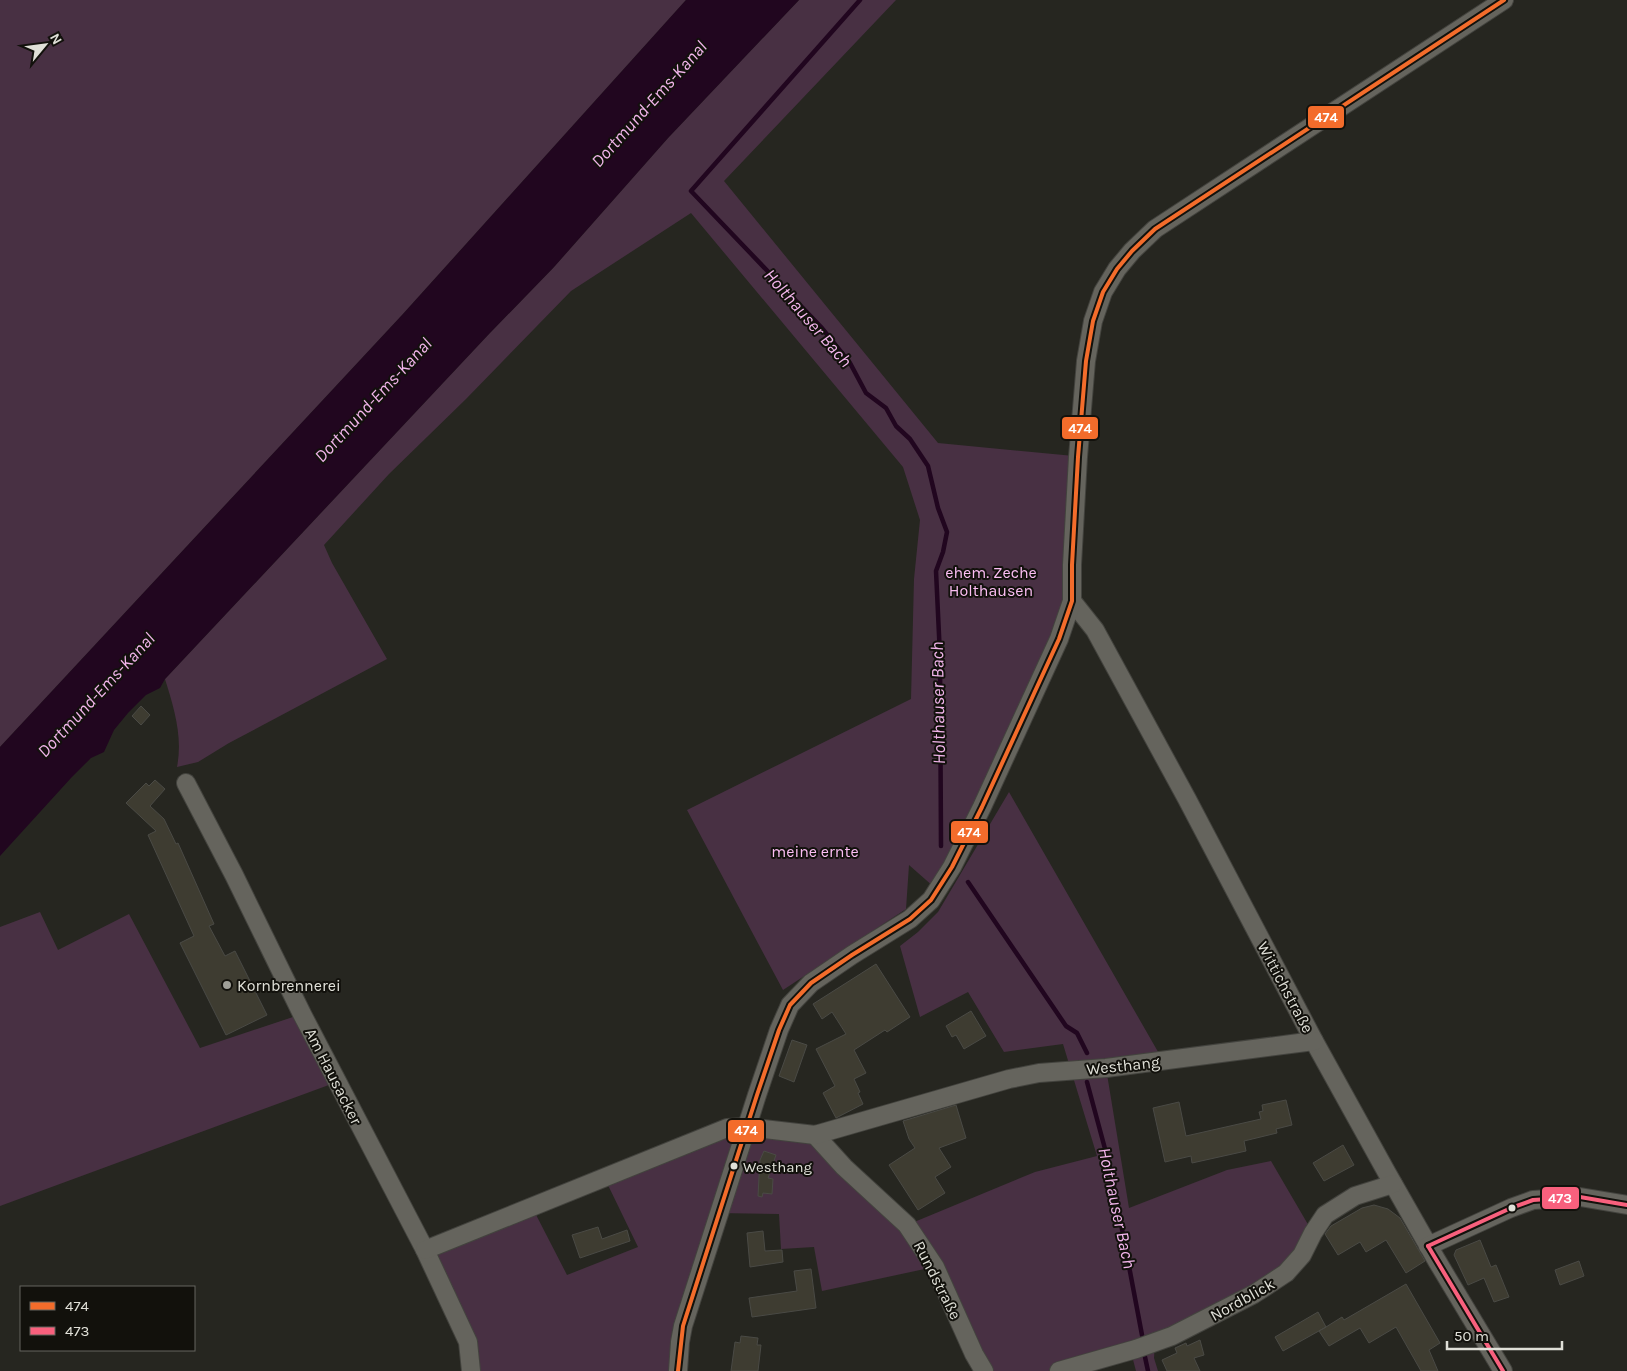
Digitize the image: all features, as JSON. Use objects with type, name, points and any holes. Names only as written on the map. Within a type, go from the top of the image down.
[{"type":"street","points":[[678,1371],[683,1326],[718,1213],[779,1030],[790,1005],[811,983],[910,919],[931,900],[952,867],[982,807],[1059,639],[1072,601],[1072,564],[1086,361],[1093,321],[1103,292],[1132,251],[1154,229],[1504,0]]},
{"type":"street","name":"Wittichstraße","points":[[1072,601],[1100,638],[1191,806],[1314,1041],[1428,1246],[1503,1371]]},
{"type":"street","name":"Am Hausacker","points":[[186,783],[234,875],[302,1014],[424,1250],[468,1342],[471,1371]]},
{"type":"street","name":"Westhang","points":[[424,1250],[727,1128],[747,1127],[815,1135],[1039,1072],[1106,1068],[1314,1041]]},
{"type":"street","name":"Rundstraße","points":[[815,1135],[844,1167],[907,1225],[934,1267],[974,1354],[984,1371]]},
{"type":"street","name":"Nordblick","points":[[1059,1371],[1136,1349],[1172,1336],[1254,1294],[1281,1277],[1302,1255],[1325,1215],[1356,1196],[1393,1184]]},
{"type":"street","points":[[1428,1246],[1532,1200],[1580,1197],[1627,1205]]},
{"type":"green space","points":[[0,0],[686,0],[403,314],[0,747]]},
{"type":"green space","points":[[799,0],[896,0],[724,181],[938,443],[1074,456],[1067,601],[1021,711],[934,887],[909,865],[906,909],[783,990],[687,810],[911,699],[914,579],[920,520],[903,467],[691,213],[571,291],[466,399],[389,474],[324,545],[332,563],[387,659],[229,743],[198,762],[177,767],[179,756],[178,734],[165,679],[554,267],[668,138]]},
{"type":"green space","points":[[1009,792],[1161,1057],[1106,1068],[1129,1208],[1227,1170],[1271,1161],[1313,1233],[1286,1273],[1155,1342],[1154,1358],[1158,1371],[1136,1371],[1131,1352],[1058,1371],[984,1371],[934,1267],[822,1291],[814,1247],[781,1249],[779,1214],[718,1213],[678,1371],[471,1371],[425,1250],[532,1207],[567,1275],[638,1247],[606,1181],[727,1128],[815,1135],[907,1225],[1035,1172],[1097,1156],[1063,1044],[1004,1052],[968,992],[920,1017],[900,946],[918,932],[938,912]]},
{"type":"green space","points":[[40,912],[58,950],[129,914],[200,1048],[302,1014],[337,1082],[0,1206],[0,927]]},
{"type":"water","name":"Dortmund-Ems-Kanal","points":[[686,0],[799,0],[668,138],[554,267],[165,679],[160,688],[146,695],[128,713],[114,730],[104,752],[91,758],[71,778],[0,856],[0,747],[403,314]]},
{"type":"building","points":[[141,706],[150,715],[141,725],[132,716]]},
{"type":"building","points":[[155,780],[165,789],[150,806],[164,819],[176,844],[178,843],[214,924],[209,926],[225,956],[235,951],[267,1015],[226,1035],[180,943],[194,936],[148,835],[156,831],[126,803],[146,783],[149,786]]},
{"type":"building","points":[[876,964],[910,1017],[854,1050],[866,1073],[854,1079],[863,1104],[836,1118],[823,1093],[835,1086],[816,1049],[846,1034],[832,1012],[822,1019],[813,1004]]},
{"type":"building","points":[[971,1011],[986,1036],[964,1049],[956,1035],[952,1037],[946,1026]]},
{"type":"building","points":[[792,1040],[807,1045],[794,1082],[779,1076]]},
{"type":"building","points":[[1286,1100],[1292,1125],[1276,1129],[1277,1133],[1244,1141],[1246,1151],[1192,1163],[1191,1156],[1165,1162],[1153,1108],[1179,1102],[1186,1136],[1261,1119],[1259,1112],[1263,1111],[1262,1105]]},
{"type":"building","points":[[956,1105],[966,1138],[939,1148],[951,1167],[935,1177],[945,1193],[918,1210],[889,1165],[915,1148],[909,1139],[903,1121]]},
{"type":"building","points":[[1343,1145],[1354,1165],[1324,1181],[1313,1163]]},
{"type":"building","points":[[764,1151],[776,1155],[768,1178],[773,1179],[772,1194],[763,1193],[762,1197],[758,1196],[760,1160]]},
{"type":"building","points":[[1374,1205],[1388,1209],[1400,1218],[1425,1261],[1406,1273],[1386,1240],[1366,1252],[1360,1242],[1338,1255],[1325,1234],[1331,1226],[1362,1208]]},
{"type":"building","points":[[598,1227],[602,1239],[627,1230],[630,1241],[580,1258],[572,1235]]},
{"type":"building","points":[[763,1231],[765,1251],[782,1250],[783,1262],[750,1267],[747,1233]]},
{"type":"building","points":[[1480,1240],[1491,1267],[1496,1265],[1509,1297],[1494,1302],[1484,1278],[1468,1285],[1454,1255],[1456,1250]]},
{"type":"building","points":[[1579,1261],[1584,1276],[1560,1285],[1555,1270]]},
{"type":"building","points":[[811,1269],[816,1308],[752,1317],[749,1298],[797,1291],[794,1271]]},
{"type":"building","points":[[1406,1284],[1440,1343],[1429,1350],[1438,1371],[1421,1371],[1396,1327],[1369,1343],[1360,1328],[1329,1346],[1319,1331],[1342,1317],[1344,1320]]},
{"type":"building","points":[[1318,1312],[1326,1327],[1283,1351],[1275,1337]]},
{"type":"building","points":[[741,1336],[758,1338],[757,1345],[761,1345],[758,1371],[731,1371],[735,1342],[740,1343]]},
{"type":"building","points":[[1200,1340],[1204,1355],[1194,1358],[1200,1371],[1167,1371],[1162,1360],[1177,1353],[1175,1348],[1186,1343],[1187,1346]]},
{"type":"waterway","name":"Holthauser Bach","points":[[860,0],[691,191],[821,327],[850,363],[866,393],[886,408],[896,426],[910,439],[928,466],[938,508],[947,532],[943,552],[936,571],[940,656],[941,846]]},
{"type":"waterway","name":"Holthauser Bach","points":[[968,882],[1066,1026],[1077,1033],[1087,1053]]},
{"type":"waterway","name":"Holthauser Bach","points":[[1087,1082],[1111,1171],[1142,1335]]},
{"type":"waterway","name":"Holthauser Bach","points":[[1145,1357],[1148,1371]]},
{"type":"transit line","name":"474","points":[[678,1371],[683,1326],[757,1095],[779,1030],[790,1005],[811,983],[910,919],[931,900],[952,867],[982,807],[1059,639],[1072,601],[1078,457],[1086,361],[1093,321],[1103,292],[1117,269],[1132,251],[1155,229],[1504,0]]},
{"type":"transit line","name":"473","points":[[1428,1246],[1511,1208],[1533,1200],[1580,1197],[1627,1205]]},
{"type":"transit line","name":"473","points":[[1428,1246],[1503,1371]]},
{"type":"place","name":"Kornbrennerei","points":[[227,985]]},
{"type":"place","name":"Westhang","points":[[734,1166]]},
{"type":"park label","name":"ehem. Zeche Holthausen","points":[[991,581]]},
{"type":"park label","name":"meine ernte","points":[[815,851]]}]
